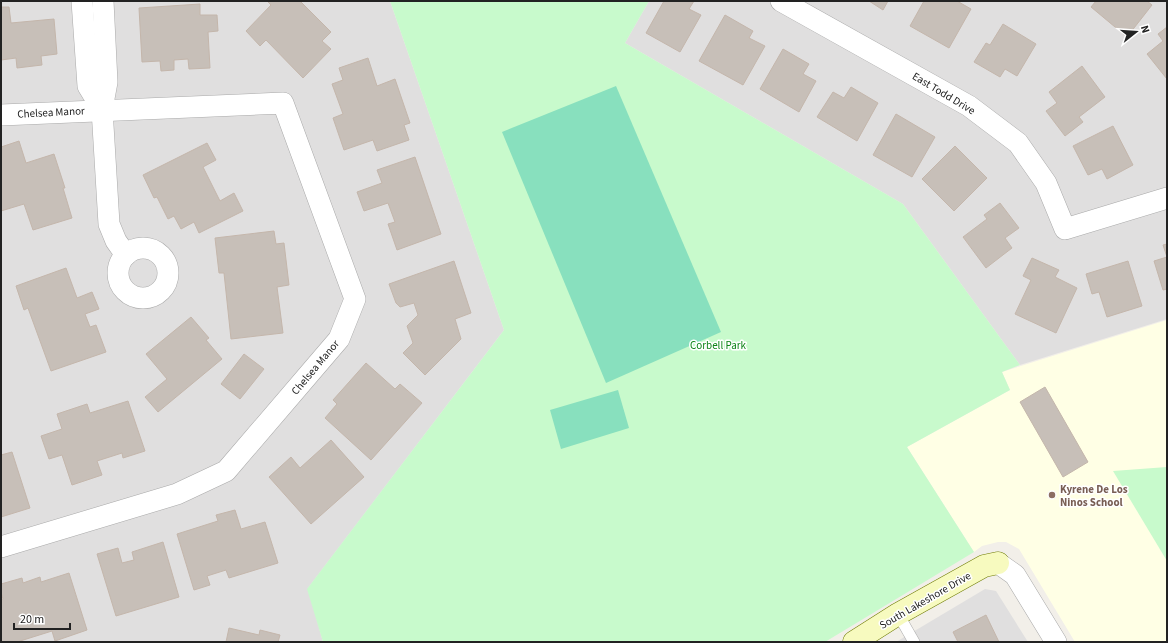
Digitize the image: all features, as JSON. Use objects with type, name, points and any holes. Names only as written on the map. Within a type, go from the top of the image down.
[{"type":"street","points":[[82,1],[95,34],[107,82],[102,110],[109,224],[116,241],[126,255]]},
{"type":"street","points":[[95,34],[103,1]]},
{"type":"street","name":"East Todd Drive","points":[[781,1],[969,106],[1018,143],[1046,183],[1065,229],[1167,198]]},
{"type":"street","name":"Chelsea Manor","points":[[1,114],[283,103],[355,299],[339,339],[226,471],[177,494],[1,547]]},
{"type":"street","points":[[998,563],[1015,575],[1056,642]]},
{"type":"street","name":"South Lakeshore Drive","points":[[854,642],[898,614],[984,566],[998,563]]},
{"type":"lane","points":[[898,614],[914,642]]},
{"type":"shaded area","points":[[1,1],[390,1],[504,330],[308,588],[323,642],[1,642]]},
{"type":"shaded area","points":[[649,1],[1167,1],[1167,319],[1020,365],[903,204],[625,43]]},
{"type":"shaded area","name":"Kyrene De Los Ninos School","points":[[1167,320],[1167,642],[1075,642],[1019,549],[1006,542],[998,542],[982,546],[974,552],[907,447],[1010,390],[1002,372]]},
{"type":"shaded area","points":[[985,589],[996,591],[1028,642],[896,642]]},
{"type":"green space","name":"Corbell Park","points":[[390,1],[649,1],[625,43],[903,204],[1020,365],[1002,372],[1010,390],[907,447],[974,552],[825,642],[323,642],[307,589],[504,330]]},
{"type":"green space","points":[[616,86],[721,332],[606,383],[502,132]]},
{"type":"green space","points":[[618,390],[629,428],[561,449],[550,410]]},
{"type":"green space","points":[[1167,467],[1167,561],[1113,471]]},
{"type":"building","points":[[267,1],[300,1],[331,32],[322,41],[331,49],[303,78],[266,40],[260,46],[246,31],[271,5]]},
{"type":"building","points":[[664,1],[694,1],[689,9],[701,15],[680,52],[646,33]]},
{"type":"building","points":[[869,1],[888,1],[883,10]]},
{"type":"building","points":[[924,1],[957,1],[971,9],[949,48],[910,26]]},
{"type":"building","points":[[1096,1],[1147,1],[1152,5],[1127,37],[1091,7]]},
{"type":"building","points":[[200,4],[200,15],[217,15],[218,31],[208,32],[210,68],[189,69],[188,59],[174,60],[174,70],[161,71],[160,61],[142,62],[139,8]]},
{"type":"building","points":[[1,7],[9,7],[11,23],[54,19],[57,54],[41,56],[42,65],[17,68],[16,58],[1,60]]},
{"type":"building","points":[[725,15],[753,31],[749,38],[765,46],[743,85],[699,61]]},
{"type":"building","points":[[1003,24],[1036,44],[1017,76],[1005,69],[1000,77],[974,62],[986,43],[990,45]]},
{"type":"building","points":[[1167,27],[1167,79],[1147,54],[1163,41],[1158,34]]},
{"type":"building","points":[[783,49],[809,64],[803,74],[816,81],[799,112],[760,89]]},
{"type":"building","points":[[368,58],[377,86],[395,79],[410,123],[404,125],[409,140],[377,151],[373,140],[344,150],[333,118],[343,114],[332,84],[343,80],[339,68]]},
{"type":"building","points":[[1082,66],[1105,97],[1079,117],[1083,122],[1065,136],[1046,111],[1057,103],[1049,92]]},
{"type":"building","points":[[851,87],[878,103],[857,141],[817,117],[833,92],[844,98]]},
{"type":"building","points":[[896,114],[935,137],[912,177],[873,155]]},
{"type":"building","points":[[1113,126],[1133,165],[1107,179],[1102,169],[1088,175],[1073,146]]},
{"type":"building","points":[[19,141],[26,163],[54,154],[65,188],[63,188],[72,218],[33,230],[24,204],[1,211],[1,147]]},
{"type":"building","points":[[207,143],[216,160],[203,167],[220,201],[234,193],[243,211],[199,233],[194,222],[181,229],[174,216],[168,219],[157,197],[154,198],[143,175]]},
{"type":"building","points":[[955,146],[987,178],[954,211],[922,179]]},
{"type":"building","points":[[415,157],[441,234],[397,250],[388,224],[395,222],[388,203],[364,211],[357,192],[382,183],[377,170]]},
{"type":"building","points":[[1000,203],[1019,228],[1005,238],[1012,248],[986,268],[963,237],[987,219],[984,215]]},
{"type":"building","points":[[274,231],[276,244],[284,243],[289,285],[277,287],[283,333],[231,339],[224,273],[219,273],[215,238]]},
{"type":"building","points":[[1167,244],[1167,257],[1163,245]]},
{"type":"building","points":[[1167,257],[1167,289],[1163,290],[1154,261]]},
{"type":"building","points":[[1032,258],[1059,270],[1055,277],[1077,288],[1056,333],[1015,314],[1031,280],[1023,276]]},
{"type":"building","points":[[454,261],[471,313],[455,319],[461,339],[425,375],[403,353],[413,343],[407,326],[418,315],[414,303],[400,307],[396,303],[389,284]]},
{"type":"building","points":[[1128,261],[1142,306],[1107,317],[1099,292],[1092,294],[1086,274]]},
{"type":"building","points":[[66,268],[77,298],[92,292],[99,309],[85,314],[90,327],[96,325],[106,352],[51,371],[28,308],[24,310],[16,286]]},
{"type":"building","points":[[191,317],[209,338],[206,340],[222,359],[158,412],[145,397],[167,379],[146,354]]},
{"type":"building","points":[[244,354],[264,369],[240,399],[221,384]]},
{"type":"building","points":[[366,363],[395,389],[400,384],[422,403],[371,460],[325,418],[337,404],[333,400]]},
{"type":"building","points":[[1045,387],[1088,462],[1063,477],[1020,402]]},
{"type":"building","points":[[128,401],[145,451],[123,458],[122,453],[97,461],[102,475],[72,485],[62,455],[49,459],[41,436],[62,429],[57,414],[87,404],[90,413]]},
{"type":"building","points":[[331,440],[364,477],[311,524],[269,477],[291,457],[300,468]]},
{"type":"building","points":[[12,452],[30,508],[1,517],[1,455]]},
{"type":"building","points":[[235,510],[241,529],[265,522],[278,563],[229,578],[226,570],[207,576],[210,585],[194,590],[177,534],[218,521],[216,515]]},
{"type":"building","points":[[163,542],[179,597],[116,616],[97,554],[118,548],[122,563],[134,560],[132,552]]},
{"type":"building","points":[[69,573],[87,630],[55,641],[52,631],[17,642],[1,642],[1,600],[3,599],[1,584],[22,578],[23,583],[40,577],[41,582]]},
{"type":"building","points":[[986,615],[999,642],[958,642],[953,632]]},
{"type":"building","points":[[229,628],[259,635],[260,630],[280,635],[278,642],[226,642]]},
{"type":"place","name":"Kyrene De Los Ninos School","points":[[1052,495]]}]
